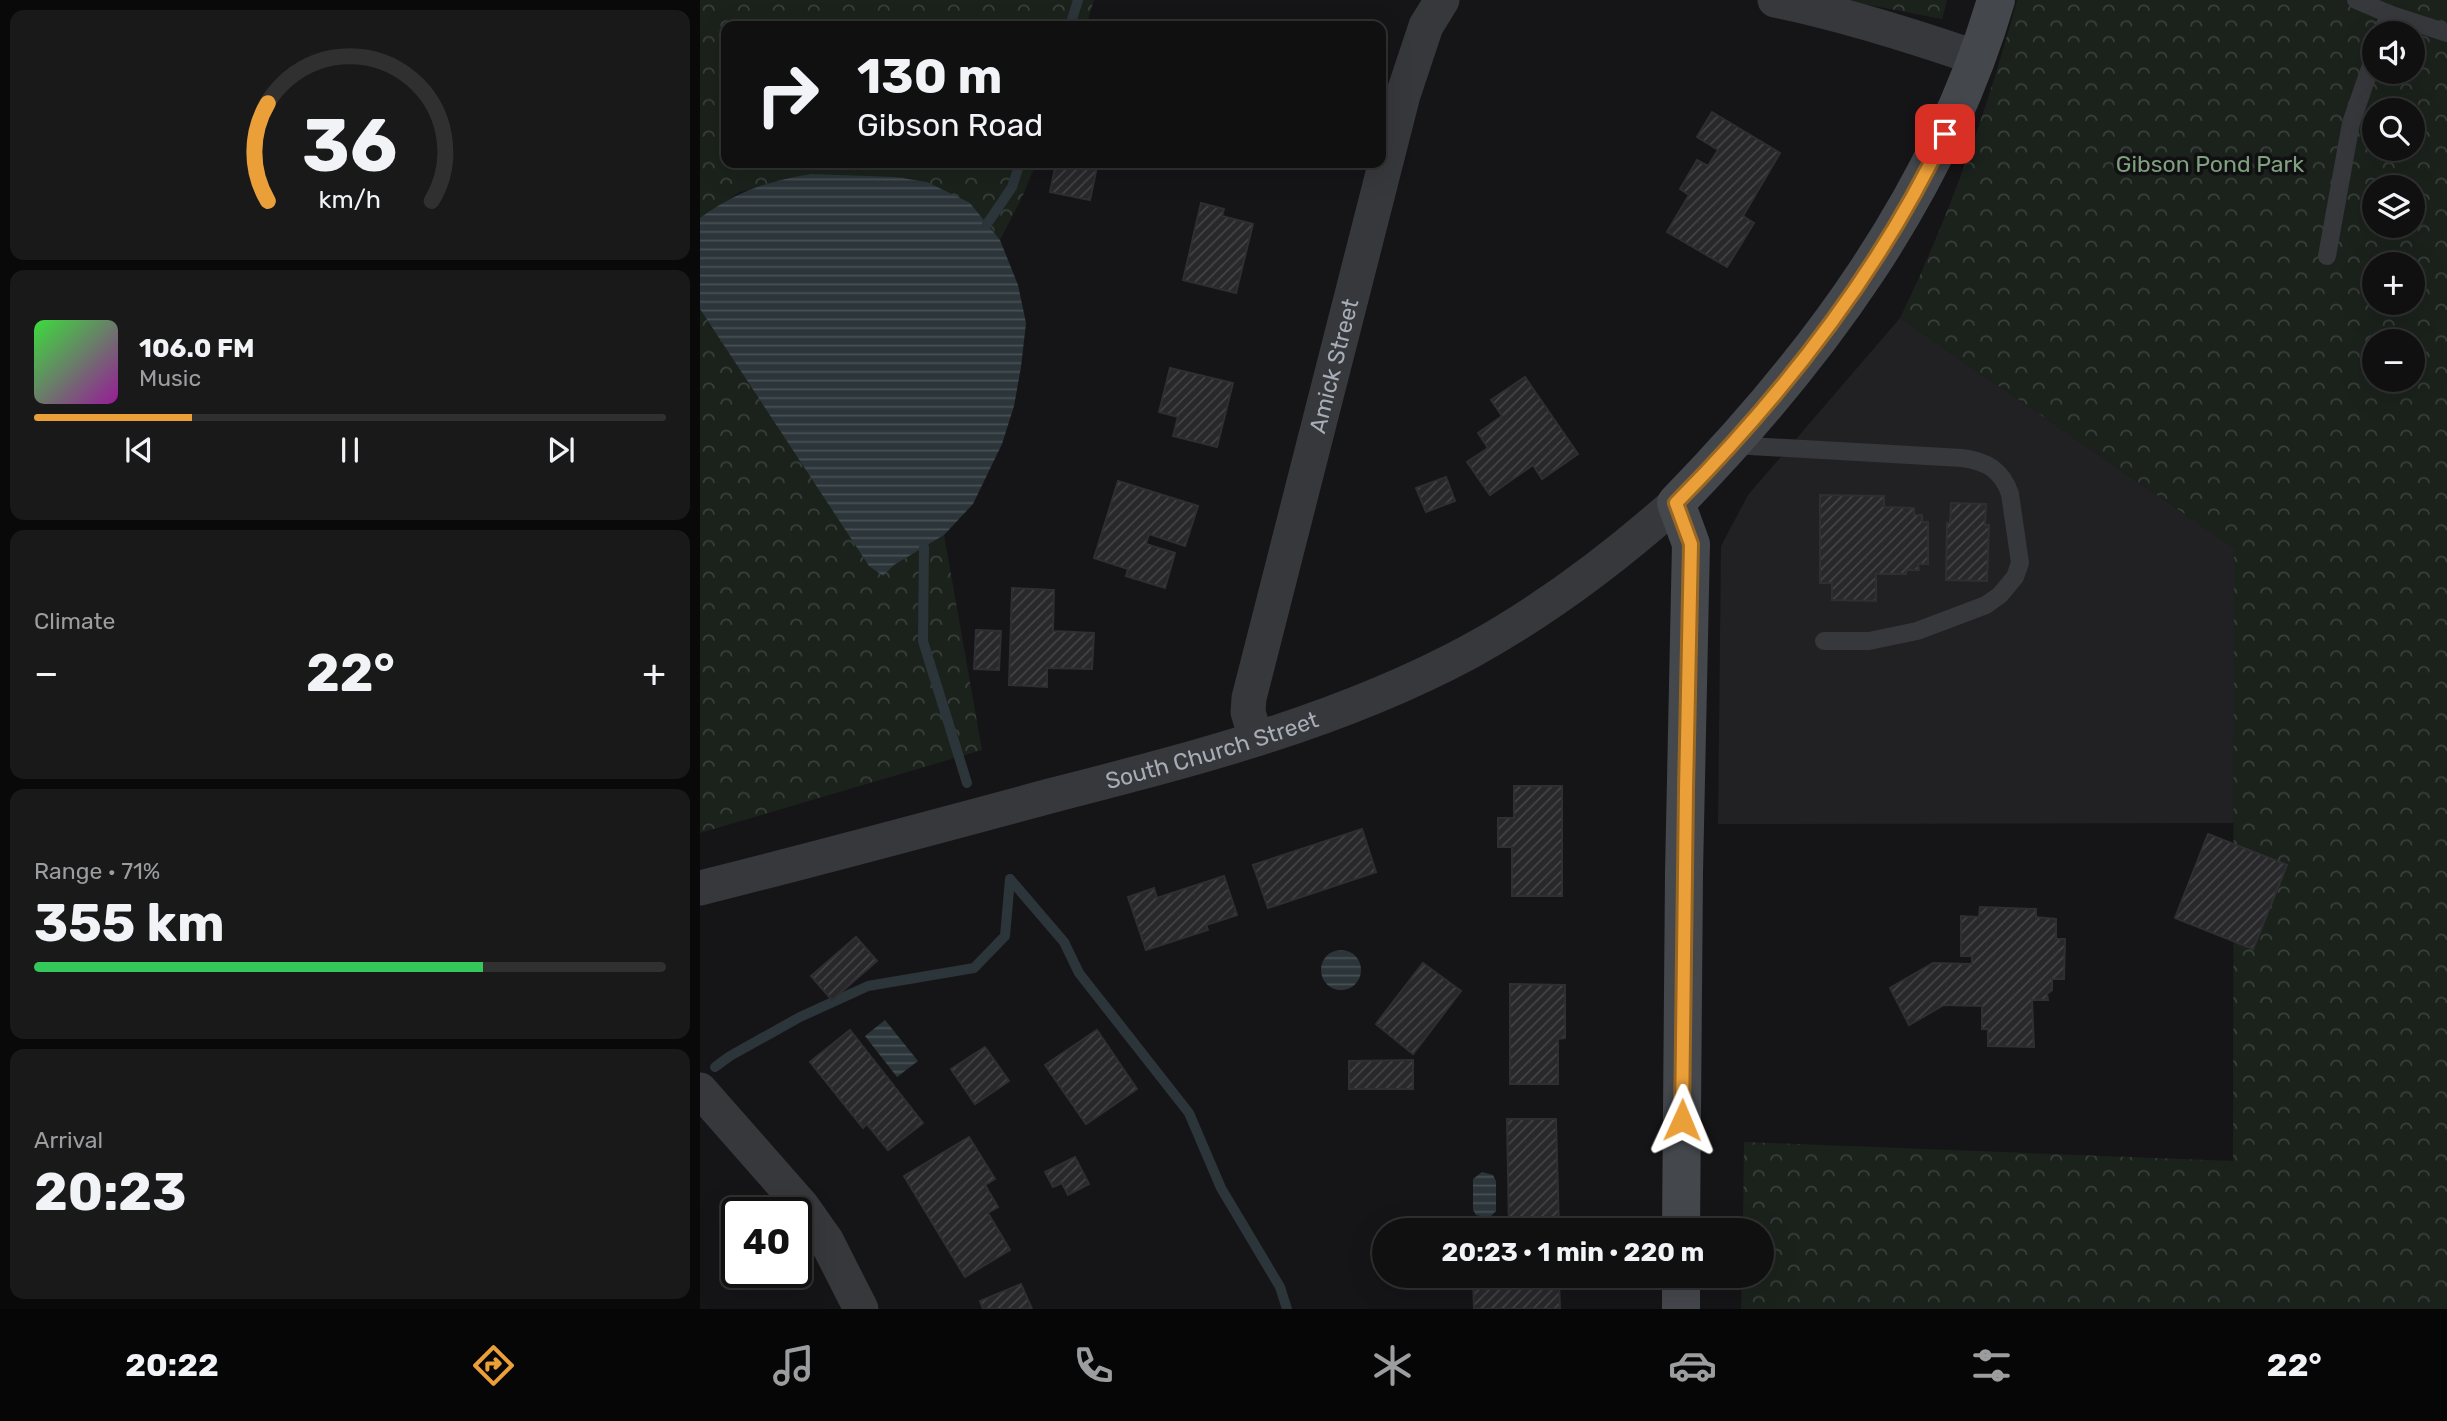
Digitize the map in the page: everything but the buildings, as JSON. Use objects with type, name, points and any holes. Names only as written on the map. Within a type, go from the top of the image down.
[{"type":"street","name":"Amick Street","points":[[1386,160],[1403,95],[1426,26],[1442,0]]},
{"type":"street","points":[[1775,0],[1883,26],[1977,58]]},
{"type":"street","points":[[1681,1218],[1691,544],[1676,503],[1763,411],[1799,366],[1876,258],[1935,156],[1956,112],[1996,0]]},
{"type":"street","name":"Amick Street","points":[[1256,739],[1248,712],[1249,698],[1384,168]]},
{"type":"street","name":"South Church Street","points":[[700,888],[1150,770],[1256,739],[1379,695],[1470,652],[1574,587],[1676,503]]},
{"type":"street","points":[[700,1090],[802,1206],[826,1240],[861,1309]]},
{"type":"street","points":[[1681,1288],[1681,1309]]},
{"type":"lane","points":[[2356,0],[2447,33]]},
{"type":"lane","points":[[2386,21],[2389,14]]},
{"type":"lane","points":[[2327,256],[2351,123],[2365,84]]},
{"type":"lane","points":[[1732,445],[1962,458],[1987,464],[2001,475],[2006,483],[2020,563],[2015,577],[2000,595],[1986,605],[1917,631],[1869,641],[1825,641]]},
{"type":"shaded area","points":[[811,174],[895,177],[927,182],[970,203],[1000,240],[1018,285],[1026,323],[1014,406],[1002,444],[973,504],[944,535],[894,565],[883,576],[869,566],[700,309],[700,218],[752,189]]},
{"type":"shaded area","points":[[1900,318],[2234,548],[2234,823],[1718,824],[1721,546],[1748,495]]},
{"type":"shaded area","points":[[1341,950],[1355,956],[1361,970],[1355,984],[1341,990],[1327,984],[1321,970],[1327,956]]},
{"type":"shaded area","points":[[885,1020],[918,1061],[897,1077],[865,1036]]},
{"type":"shaded area","points":[[1482,1172],[1493,1175],[1496,1181],[1496,1211],[1489,1218],[1476,1215],[1473,1210],[1473,1179]]},
{"type":"green space","points":[[700,0],[1094,0],[1088,21],[721,21],[721,168],[1034,168],[1000,240],[970,203],[811,174],[740,192],[700,218]]},
{"type":"green space","points":[[1843,0],[1947,0],[1942,19]]},
{"type":"green space","name":"Gibson Pond Park","points":[[2017,0],[2447,0],[2447,1309],[1741,1309],[1742,1288],[1774,1288],[1774,1218],[1743,1218],[1744,1142],[2233,1161],[2234,548],[1900,318],[1951,202],[1980,122]]},
{"type":"green space","points":[[700,309],[869,566],[883,576],[894,565],[944,535],[982,750],[700,833]]},
{"type":"waterway","points":[[1072,21],[1078,0]]},
{"type":"waterway","points":[[987,224],[1012,187],[1018,168]]},
{"type":"waterway","points":[[924,547],[923,641],[967,783]]},
{"type":"waterway","points":[[1010,879],[1064,942],[1079,973],[1189,1113],[1221,1188],[1280,1287],[1287,1309]]},
{"type":"waterway","points":[[715,1067],[800,1017],[868,986],[974,968],[1005,936],[1010,879]]},
{"type":"route","points":[[1682,1120],[1691,544],[1676,503],[1763,411],[1834,320],[1876,258],[1945,134]]}]
